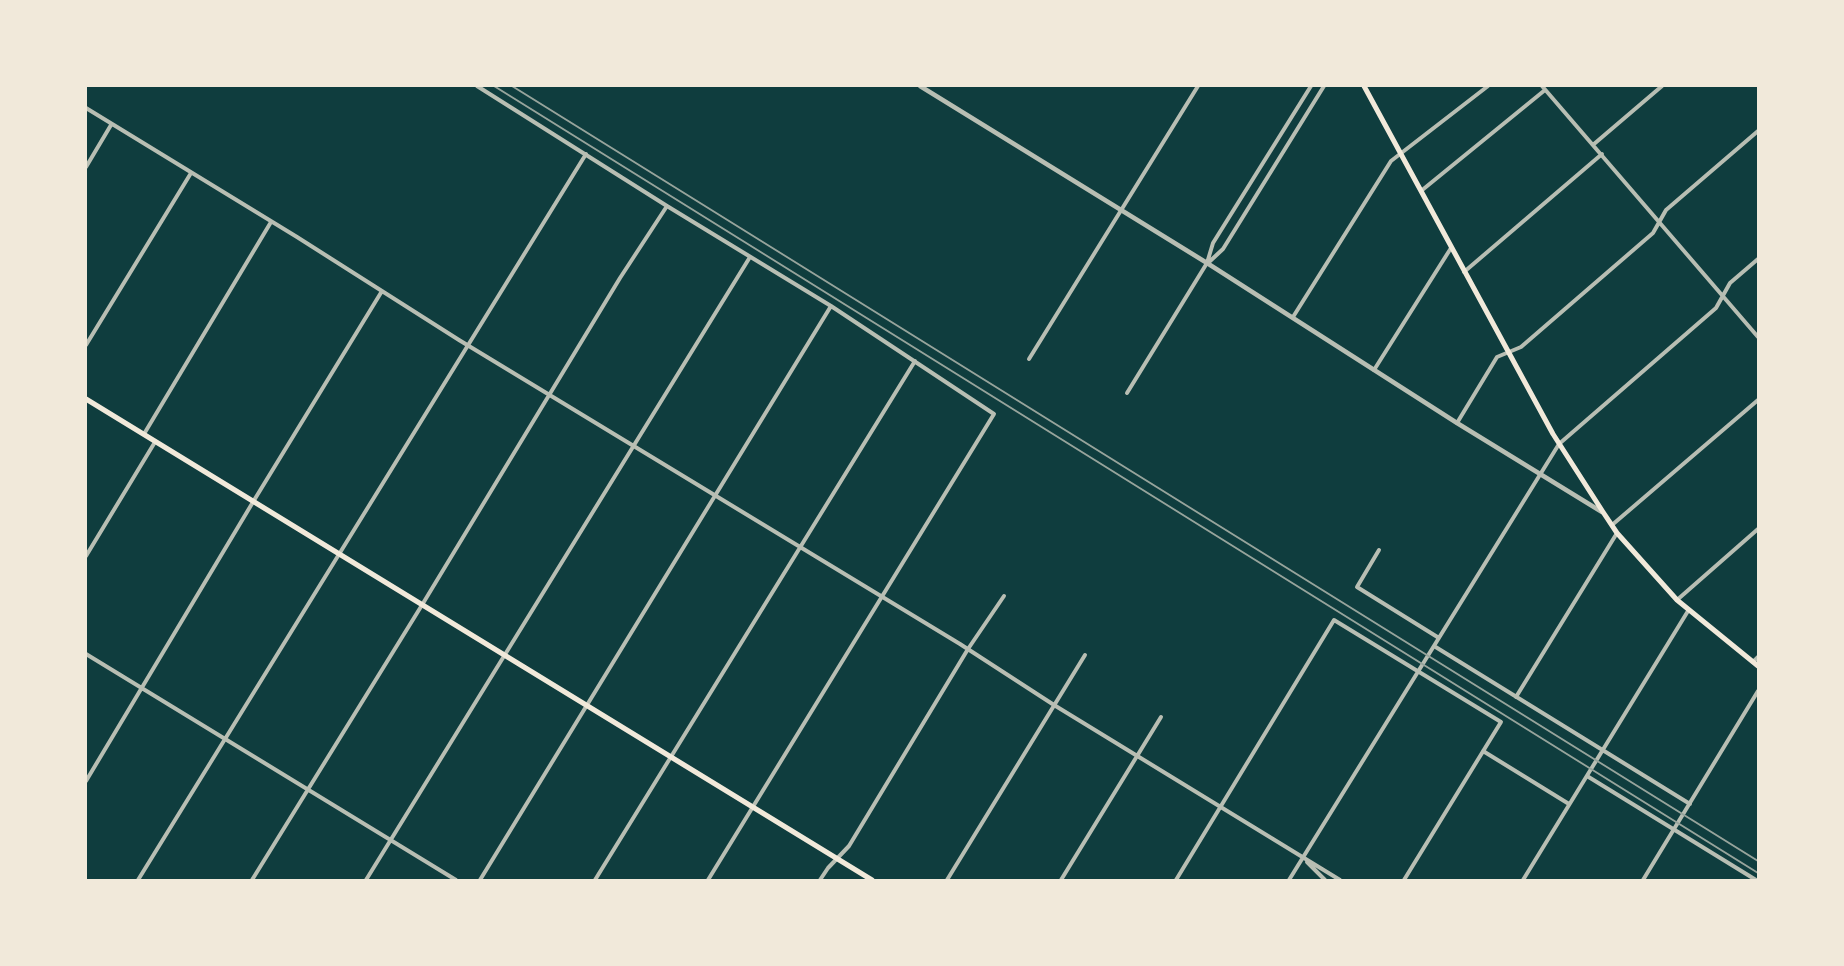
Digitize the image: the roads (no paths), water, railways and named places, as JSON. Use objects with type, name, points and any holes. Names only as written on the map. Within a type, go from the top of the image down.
[{"type":"main road","points":[[1364,86],[1559,444],[1617,533],[1688,611],[1756,664]]},
{"type":"main road","points":[[86,399],[872,880]]},
{"type":"street","points":[[477,86],[831,306],[994,414],[708,880]]},
{"type":"street","points":[[920,86],[1603,512]]},
{"type":"street","points":[[1029,359],[1197,86]]},
{"type":"street","points":[[1126,393],[1207,263],[1213,243],[1311,86]]},
{"type":"street","points":[[1207,263],[1223,249],[1324,86]]},
{"type":"street","points":[[1293,317],[1391,161],[1488,86]]},
{"type":"street","points":[[1542,86],[1758,337]]},
{"type":"street","points":[[1594,144],[1662,86]]},
{"type":"street","points":[[1421,192],[1545,90]]},
{"type":"street","points":[[86,108],[468,345],[883,596],[1054,705],[1340,880]]},
{"type":"street","points":[[86,167],[111,125]]},
{"type":"street","points":[[1457,423],[1497,357],[1521,347],[1653,233],[1666,210],[1758,131]]},
{"type":"street","points":[[138,880],[585,154]]},
{"type":"street","points":[[1464,272],[1602,154]]},
{"type":"street","points":[[1264,161],[1273,167]]},
{"type":"street","points":[[86,345],[191,173]]},
{"type":"street","points":[[252,880],[620,278],[667,206]]},
{"type":"street","points":[[143,435],[271,222]]},
{"type":"street","points":[[1374,370],[1451,248]]},
{"type":"street","points":[[366,880],[750,257]]},
{"type":"street","points":[[1288,880],[1559,444],[1716,308],[1730,283],[1758,259]]},
{"type":"street","points":[[86,781],[382,291]]},
{"type":"street","points":[[480,880],[831,306]]},
{"type":"street","points":[[595,880],[915,361]]},
{"type":"street","points":[[1612,525],[1758,400]]},
{"type":"street","points":[[86,555],[155,442]]},
{"type":"street","points":[[1677,600],[1758,529]]},
{"type":"street","points":[[1516,696],[1617,533]]},
{"type":"street","points":[[1379,550],[1357,587],[1439,638]]},
{"type":"street","points":[[820,880],[849,846],[968,649],[1004,596]]},
{"type":"street","points":[[1523,880],[1688,611]]},
{"type":"street","points":[[1176,880],[1334,620],[1501,722],[1404,880]]},
{"type":"street","points":[[1434,646],[1690,804]]},
{"type":"street","points":[[86,654],[456,880]]},
{"type":"street","points":[[947,880],[1085,655]]},
{"type":"street","points":[[1756,664],[1758,657]]},
{"type":"street","points":[[1643,880],[1758,692]]},
{"type":"street","points":[[1061,880],[1161,717]]},
{"type":"street","points":[[1483,750],[1569,804]]},
{"type":"street","points":[[1587,776],[1753,880]]},
{"type":"street","points":[[1303,857],[1324,880]]},
{"type":"railway","points":[[494,86],[1758,873]]},
{"type":"railway","points":[[512,86],[1758,861]]}]
